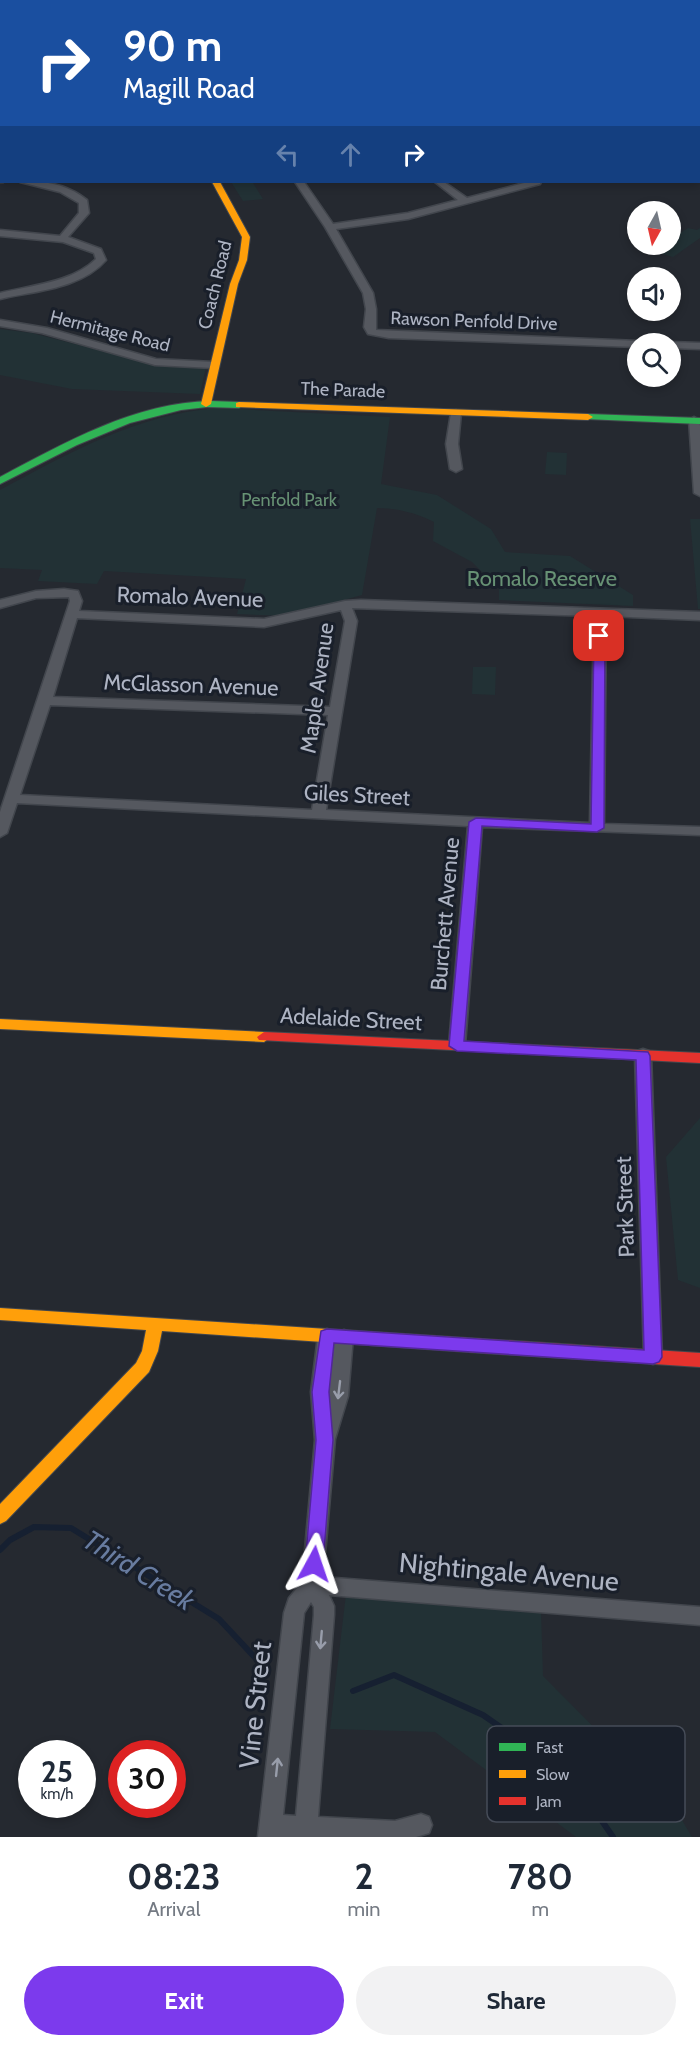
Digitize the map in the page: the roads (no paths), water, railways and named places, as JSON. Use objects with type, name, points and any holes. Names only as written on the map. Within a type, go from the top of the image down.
[{"type":"street","points":[[34,183],[51,185],[74,193],[84,202],[84,213],[62,239]]},
{"type":"street","name":"Coach Road","points":[[206,404],[213,365],[234,284],[243,260],[246,237],[217,183]]},
{"type":"street","name":"Rawson Penfold Drive","points":[[301,183],[330,227],[368,293],[371,309],[369,327],[376,333],[627,344]]},
{"type":"street","points":[[440,183],[465,201]]},
{"type":"street","points":[[330,227],[408,216],[533,183]]},
{"type":"street","points":[[0,233],[62,239],[87,244],[98,251],[101,260],[93,270],[74,277],[0,296]]},
{"type":"street","name":"Hermitage Road","points":[[0,323],[43,330],[155,362],[213,365]]},
{"type":"street","points":[[681,345],[700,346]]},
{"type":"street","name":"The Parade","points":[[0,481],[88,438],[147,414],[206,404],[697,421]]},
{"type":"street","points":[[456,413],[452,444],[456,469]]},
{"type":"street","points":[[697,421],[700,493]]},
{"type":"street","name":"Romalo Avenue","points":[[0,604],[27,595],[53,591],[74,594],[74,607],[264,623],[345,605],[700,616]]},
{"type":"street","name":"Maple Avenue","points":[[318,814],[351,621],[345,605]]},
{"type":"street","points":[[0,833],[3,814],[13,799],[74,607]]},
{"type":"street","points":[[597,828],[600,612]]},
{"type":"street","name":"McGlasson Avenue","points":[[45,701],[336,711]]},
{"type":"street","name":"Giles Street","points":[[13,799],[700,831]]},
{"type":"street","name":"Burchett Avenue","points":[[457,1046],[476,822]]},
{"type":"street","name":"Adelaide Street","points":[[0,1024],[700,1058]]},
{"type":"street","name":"Park Street","points":[[643,1056],[653,1357]]},
{"type":"street","points":[[0,1314],[700,1360]]},
{"type":"street","points":[[0,1516],[143,1367],[150,1351],[155,1325]]},
{"type":"street","points":[[305,1832],[324,1606],[312,1585],[325,1440],[339,1395],[335,1337]]},
{"type":"street","name":"Nightingale Avenue","points":[[312,1585],[700,1616]]},
{"type":"street","name":"Vine Street","points":[[269,1831],[294,1613],[296,1604],[312,1585]]},
{"type":"street","points":[[269,1831],[395,1832],[421,1825]]},
{"type":"waterway","name":"Third Creek","points":[[0,1550],[10,1540],[34,1527],[71,1528],[219,1619],[263,1666]]},
{"type":"waterway","name":"Third Creek","points":[[353,1691],[394,1675],[483,1715],[499,1726]]},
{"type":"waterway","name":"Third Creek","points":[[603,1822],[613,1837]]},
{"type":"park label","name":"Penfold Park","points":[[289,500]]},
{"type":"park label","name":"Romalo Reserve","points":[[542,578]]}]
